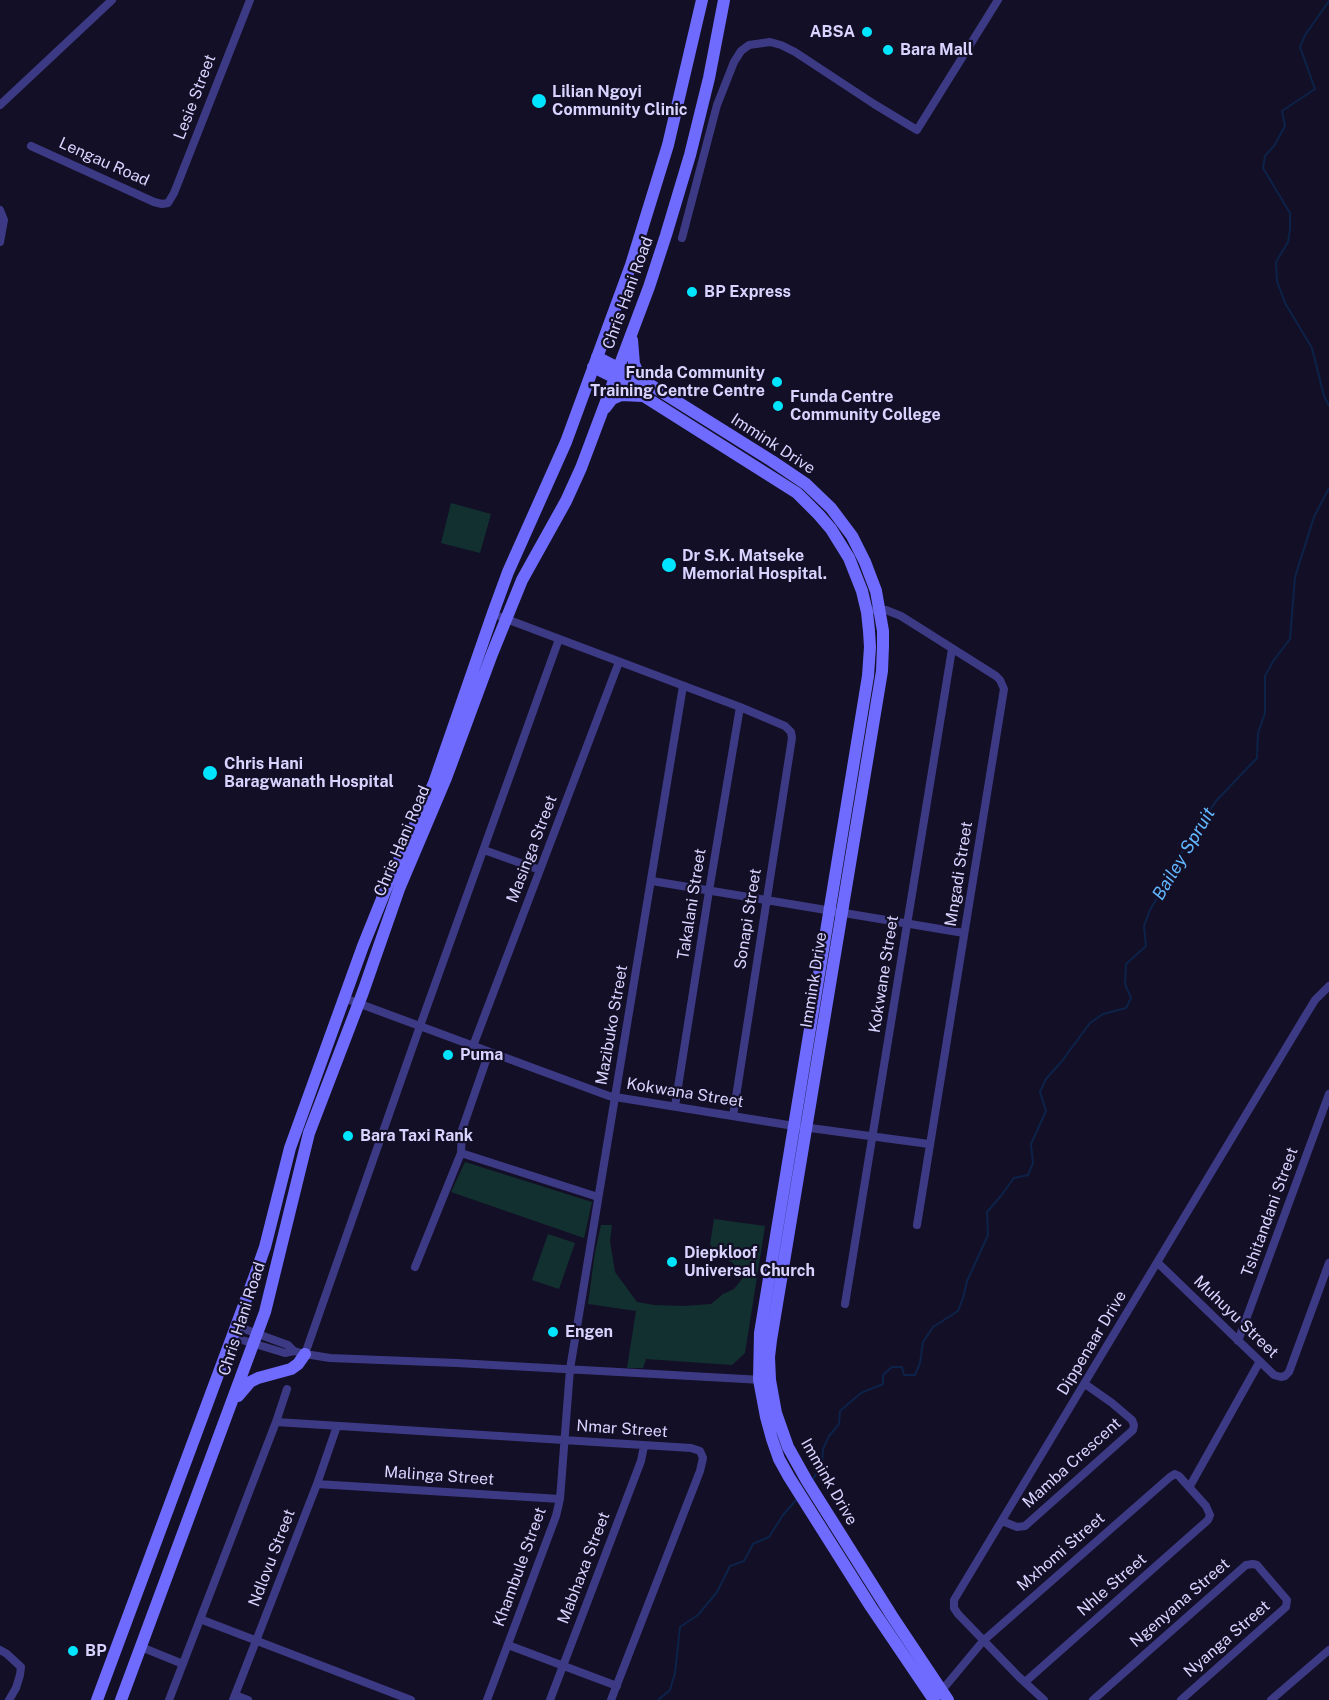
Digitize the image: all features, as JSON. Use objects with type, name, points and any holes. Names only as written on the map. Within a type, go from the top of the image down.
[{"type":"main road","name":"Chris Hani Road","points":[[98,1700],[265,1247],[290,1148],[344,998],[388,884],[434,783],[508,572],[554,469],[631,265],[670,134],[702,0]]},
{"type":"main road","name":"Chris Hani Road","points":[[121,1700],[269,1299],[309,1133],[359,1003],[406,870],[446,778],[522,580],[566,501],[581,468],[666,235],[690,155],[709,78],[724,0]]},
{"type":"main road","points":[[602,411],[612,399],[646,390],[636,369],[631,333]]},
{"type":"main road","name":"Immink Drive","points":[[595,362],[782,467],[815,492],[843,524],[858,548],[872,579],[874,611]]},
{"type":"main road","name":"Immink Drive","points":[[646,390],[806,501],[831,529],[849,558],[874,611],[884,646],[882,671],[794,1125],[760,1333],[766,1417],[780,1459],[902,1654],[938,1698]]},
{"type":"main road","name":"Immink Drive","points":[[836,911],[807,1127],[765,1380],[788,1447],[892,1616],[938,1698]]},
{"type":"main road","points":[[324,1054],[346,1009],[351,1004],[359,1003]]},
{"type":"main road","points":[[232,1403],[250,1382],[291,1369],[298,1364],[300,1353]]},
{"type":"street","points":[[0,105],[112,0]]},
{"type":"street","name":"Lesie Street","points":[[165,203],[170,201],[174,193],[250,0]]},
{"type":"street","points":[[682,238],[717,105],[734,62],[741,51],[749,45],[770,42],[781,45],[917,130],[998,0]]},
{"type":"street","name":"Lengau Road","points":[[31,146],[154,202],[165,203]]},
{"type":"street","points":[[0,210],[4,220],[0,242]]},
{"type":"street","name":"Mngadi Street","points":[[874,611],[896,613],[996,676],[1004,689],[917,1225]]},
{"type":"street","points":[[493,613],[740,707]]},
{"type":"street","points":[[300,1353],[559,639]]},
{"type":"street","name":"Kokwane Street","points":[[845,1304],[952,649]]},
{"type":"street","name":"Masinga Street","points":[[473,1046],[620,662]]},
{"type":"street","name":"Mazibuko Street","points":[[570,1369],[683,686]]},
{"type":"street","name":"Sonapi Street","points":[[733,1116],[792,738],[788,728],[740,707]]},
{"type":"street","name":"Takalani Street","points":[[675,1106],[740,707]]},
{"type":"street","points":[[484,850],[540,870]]},
{"type":"street","points":[[652,881],[964,933]]},
{"type":"street","name":"Dippenaar Drive","points":[[1044,1700],[983,1641],[958,1614],[953,1603],[1304,1018],[1316,1000],[1328,990]]},
{"type":"street","name":"Kokwana Street","points":[[344,998],[615,1097],[929,1144]]},
{"type":"street","points":[[415,1267],[461,1153],[462,1130],[489,1052]]},
{"type":"street","name":"Tshitandani Street","points":[[1238,1341],[1329,1094]]},
{"type":"street","points":[[461,1153],[598,1197]]},
{"type":"street","name":"Muhuyu Street","points":[[1158,1263],[1276,1376],[1283,1377],[1289,1373],[1329,1263]]},
{"type":"street","points":[[234,1331],[288,1345],[300,1353],[330,1358],[765,1380]]},
{"type":"street","points":[[1190,1486],[1260,1361]]},
{"type":"street","name":"Khambule Street","points":[[487,1700],[556,1516],[560,1498],[570,1369]]},
{"type":"street","name":"Mamba Crescent","points":[[1002,1521],[1017,1527],[1025,1526],[1133,1430],[1132,1420],[1085,1384]]},
{"type":"street","points":[[169,1700],[287,1389]]},
{"type":"street","name":"Nmar Street","points":[[276,1422],[697,1449],[702,1454],[703,1461],[611,1700]]},
{"type":"street","name":"Ndlovu Street","points":[[234,1698],[317,1484],[336,1426]]},
{"type":"street","name":"Mabhaxa Street","points":[[550,1700],[641,1461],[644,1446]]},
{"type":"street","name":"Mxhomi Street","points":[[938,1698],[983,1641],[1170,1477],[1174,1474],[1179,1476],[1190,1486]]},
{"type":"street","name":"Malinga Street","points":[[317,1484],[560,1498]]},
{"type":"street","name":"Nhle Street","points":[[1025,1682],[1206,1522],[1210,1515],[1206,1506],[1190,1486]]},
{"type":"street","name":"Ngenyana Street","points":[[1093,1700],[1246,1565],[1253,1564],[1259,1568],[1285,1598]]},
{"type":"street","name":"Nyanga Street","points":[[1180,1700],[1286,1607],[1285,1598]]},
{"type":"street","points":[[200,1619],[411,1700]]},
{"type":"street","points":[[508,1645],[616,1686]]},
{"type":"street","points":[[141,1647],[183,1664]]},
{"type":"street","points":[[0,1650],[21,1668],[16,1688],[9,1700]]},
{"type":"street","points":[[1272,1700],[1329,1650]]},
{"type":"street","points":[[234,1698],[248,1700]]},
{"type":"green space","points":[[451,503],[491,514],[480,553],[441,543]]},
{"type":"green space","points":[[465,1162],[592,1202],[584,1238],[451,1192]]},
{"type":"green space","points":[[714,1219],[765,1226],[745,1353],[732,1365],[646,1359],[643,1368],[627,1368],[636,1311],[588,1304],[601,1225],[612,1225],[610,1241],[615,1272],[637,1302],[684,1306],[711,1304],[723,1294],[734,1289],[746,1274],[710,1245]]},
{"type":"green space","points":[[548,1234],[575,1243],[559,1289],[532,1280]]},
{"type":"waterway","name":"Bailey Spruit","points":[[1329,1],[1305,35],[1300,47],[1315,89],[1282,111],[1285,126],[1274,146],[1265,156],[1263,168],[1290,213],[1288,242],[1276,262],[1277,281],[1285,303],[1312,348],[1324,396],[1329,406]]},
{"type":"waterway","name":"Bailey Spruit","points":[[812,1481],[822,1464],[823,1449],[829,1436],[839,1424],[840,1411],[861,1393],[883,1384],[883,1375],[892,1367],[902,1367],[904,1375],[915,1375],[920,1363],[923,1342],[933,1327],[958,1311],[967,1281],[988,1235],[987,1212],[1014,1178],[1028,1175],[1033,1163],[1031,1144],[1046,1111],[1040,1092],[1046,1079],[1090,1023],[1103,1014],[1126,1008],[1131,998],[1125,984],[1126,964],[1146,946],[1144,926],[1163,881],[1216,801],[1257,758],[1258,733],[1265,713],[1265,676],[1290,639],[1295,577],[1314,517],[1329,488]]},
{"type":"waterway","name":"Bailey Spruit","points":[[658,1700],[670,1690],[675,1673],[680,1627],[698,1615],[717,1592],[730,1566],[744,1561],[753,1544],[769,1537],[797,1499]]},
{"type":"place","name":"ABSA","points":[[867,32]]},
{"type":"place","name":"Bara Mall","points":[[888,50]]},
{"type":"place","name":"Lilian Ngoyi Community Clinic","points":[[539,101]]},
{"type":"place","name":"BP Express","points":[[692,292]]},
{"type":"place","name":"Funda Community Training Centre Centre","points":[[777,382]]},
{"type":"place","name":"Funda Centre Community College","points":[[778,406]]},
{"type":"place","name":"Dr S.K. Matseke Memorial Hospital.","points":[[669,565]]},
{"type":"place","name":"Chris Hani Baragwanath Hospital","points":[[210,773]]},
{"type":"place","name":"Puma","points":[[448,1055]]},
{"type":"place","name":"Bara Taxi Rank","points":[[348,1136]]},
{"type":"place","name":"Diepkloof Universal Church","points":[[672,1262]]},
{"type":"place","name":"Engen","points":[[553,1332]]},
{"type":"place","name":"BP","points":[[73,1651]]}]
